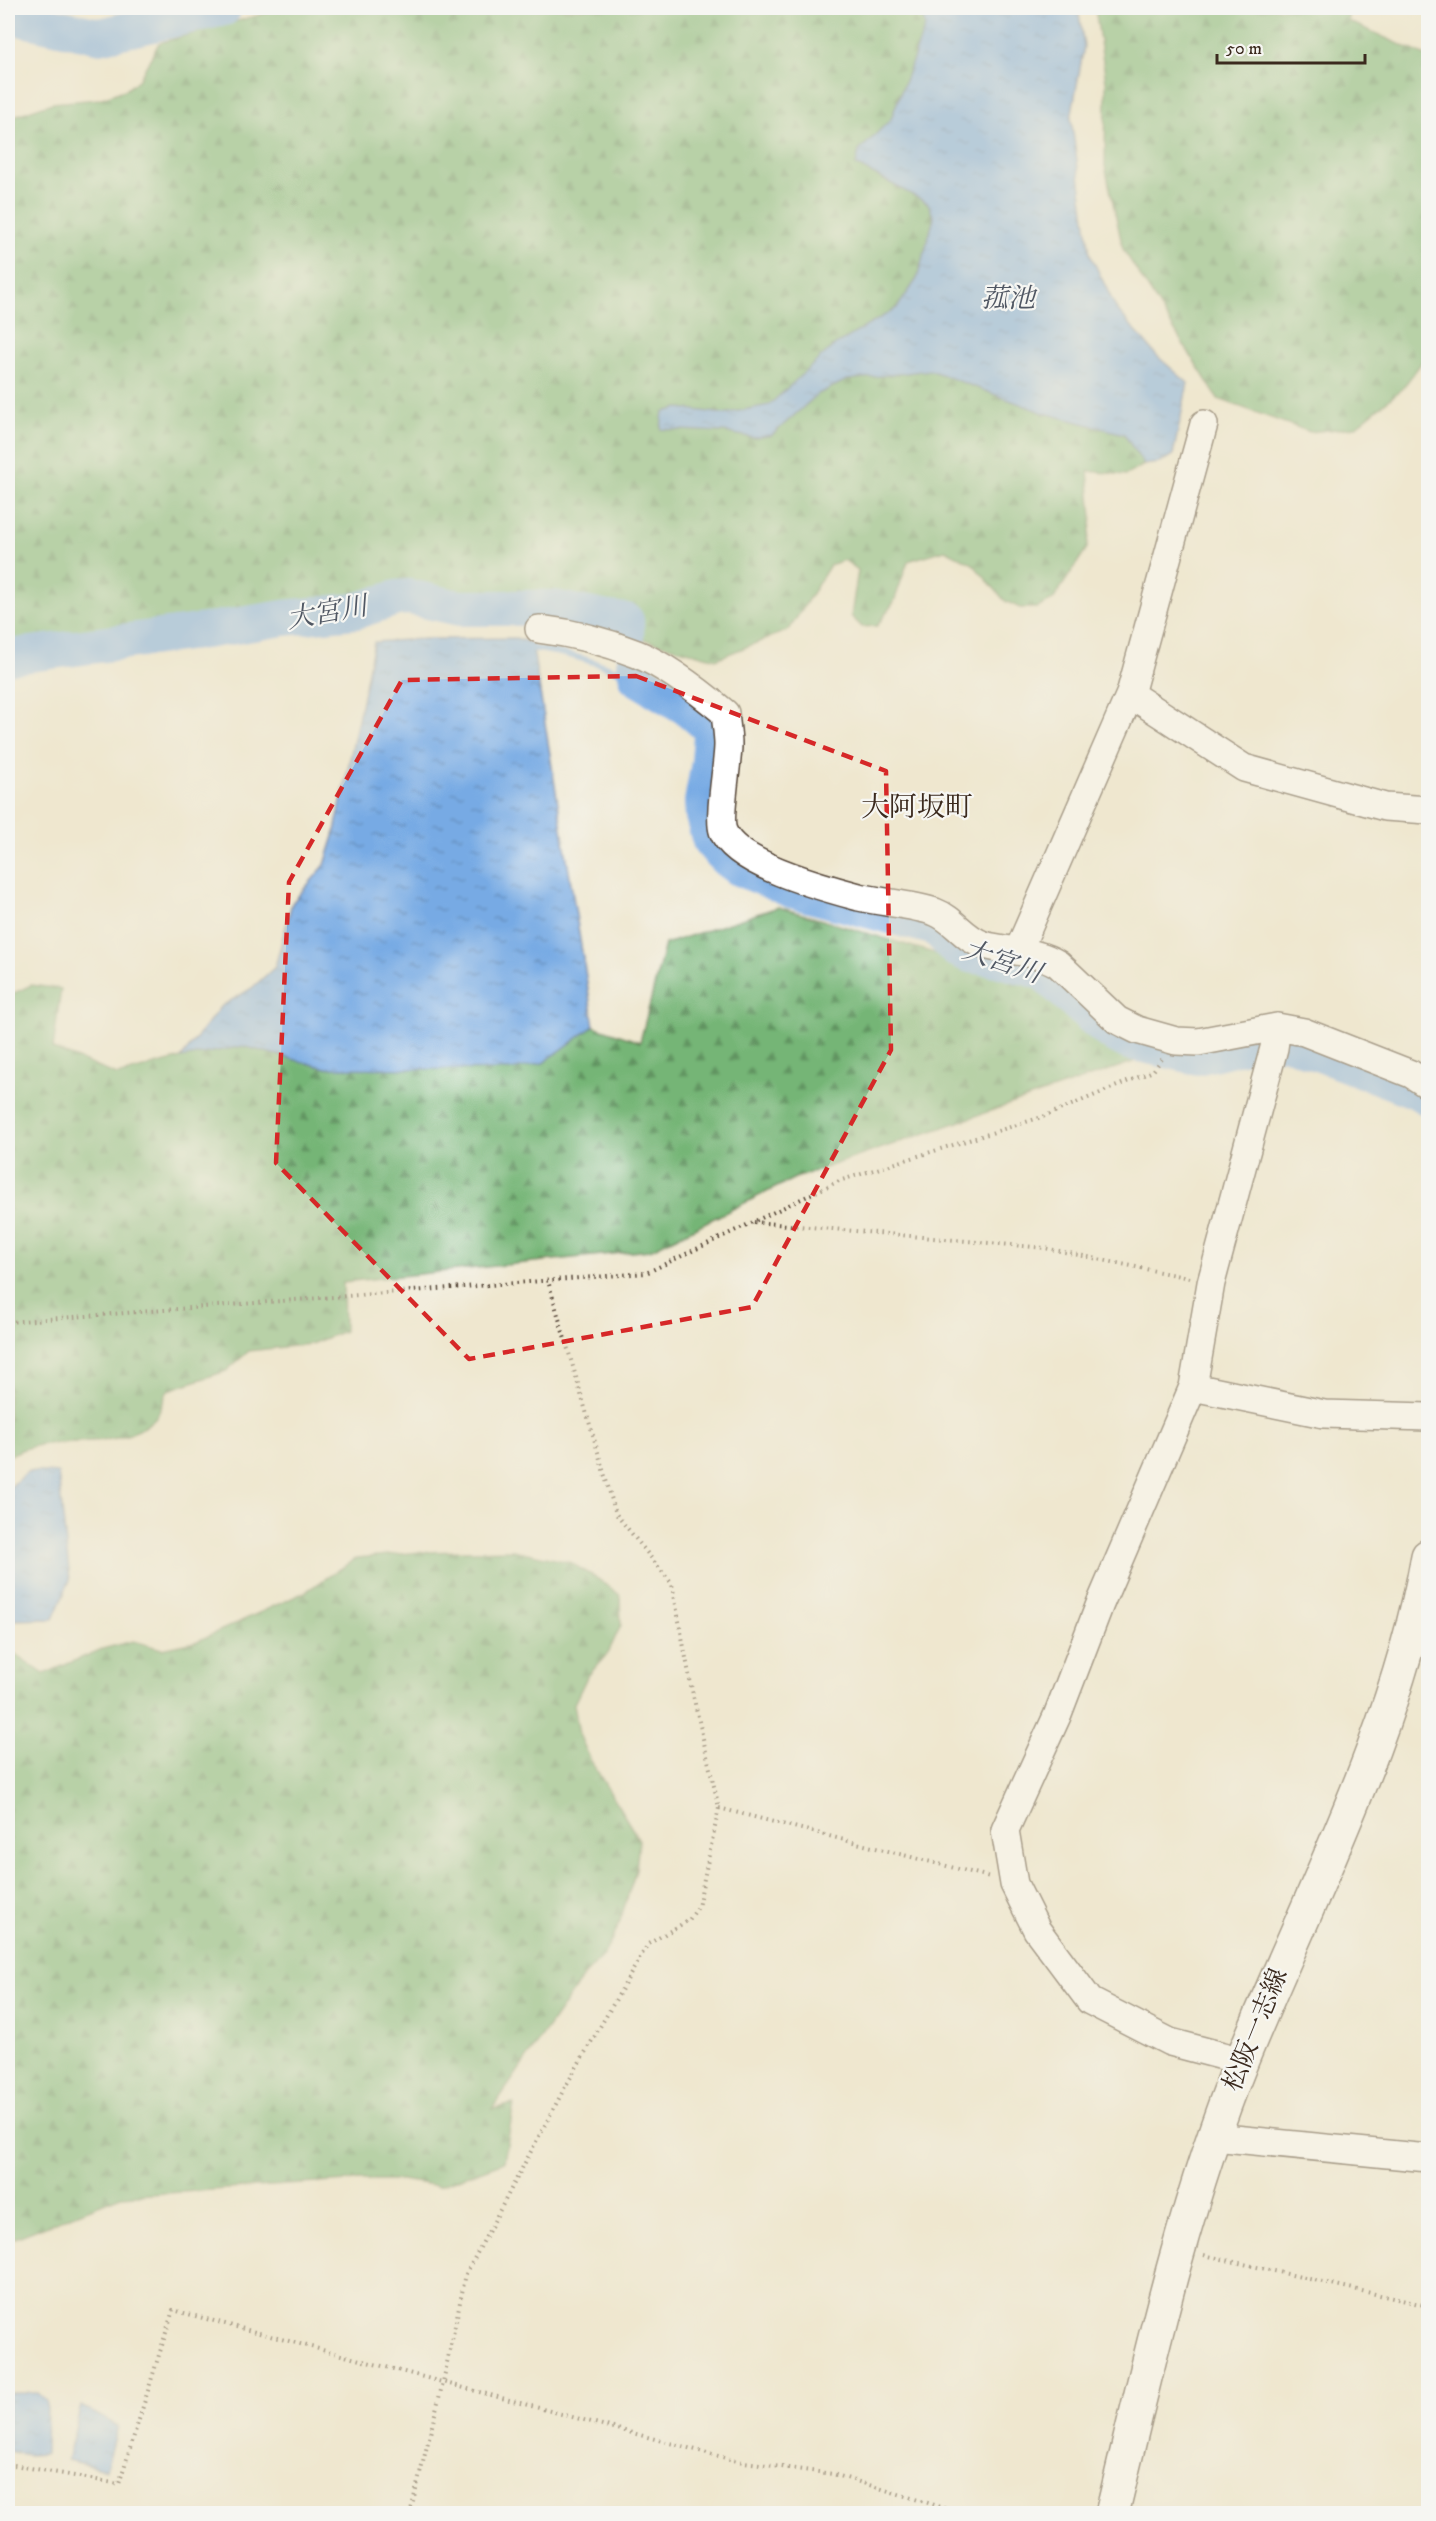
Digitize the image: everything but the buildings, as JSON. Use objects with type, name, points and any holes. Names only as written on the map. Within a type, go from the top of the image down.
[{"type":"main road","name":"松阪一志線","points":[[1112,2514],[1177,2249],[1242,2061],[1337,1838],[1391,1700],[1419,1611],[1428,1556]]},
{"type":"street","points":[[1019,949],[1130,694],[1204,424]]},
{"type":"street","points":[[539,628],[562,632],[638,655],[696,690],[725,713],[728,745],[722,830],[735,847],[750,857],[792,877],[937,913],[983,944],[1019,949],[1048,958],[1058,964],[1117,1020],[1172,1047],[1198,1042],[1304,1032],[1411,1074],[1428,1085]]},
{"type":"street","points":[[1130,694],[1244,768],[1385,807],[1428,810]]},
{"type":"street","points":[[1242,2061],[1170,2042],[1089,2001],[1037,1930],[1014,1884],[1005,1830],[1057,1716],[1100,1604],[1193,1388],[1211,1283],[1276,1035]]},
{"type":"street","points":[[1193,1388],[1324,1414],[1428,1417]]},
{"type":"street","points":[[1214,2137],[1428,2158]]},
{"type":"path","points":[[8,1322],[646,1273],[839,1181],[1045,1116],[1153,1071],[1172,1047]]},
{"type":"path","points":[[754,1222],[1045,1248],[1211,1283]]},
{"type":"path","points":[[410,2514],[443,2382],[466,2274],[564,2089],[648,1944],[689,1920],[698,1907],[719,1808],[693,1695],[672,1584],[616,1514],[548,1281]]},
{"type":"path","points":[[719,1808],[1014,1884]]},
{"type":"path","points":[[1177,2249],[1428,2306]]},
{"type":"path","points":[[8,2463],[119,2484],[173,2310],[736,2461],[833,2474],[964,2514]]},
{"type":"highlighted area","points":[[636,676],[886,771],[891,1050],[752,1307],[469,1359],[276,1163],[289,882],[402,680]]},
{"type":"green space","points":[[284,8],[921,8],[925,27],[891,119],[859,151],[856,165],[928,203],[934,218],[917,279],[897,308],[832,347],[770,405],[724,414],[679,408],[663,412],[661,429],[724,432],[755,438],[772,435],[818,394],[847,380],[930,370],[1044,413],[1124,434],[1144,465],[1126,475],[1088,471],[1092,518],[1087,548],[1053,600],[1037,608],[1020,608],[1005,601],[973,564],[945,550],[908,561],[894,602],[877,626],[862,627],[851,616],[858,570],[844,560],[830,565],[789,630],[716,659],[553,615],[482,600],[402,592],[319,599],[62,654],[8,663],[8,118],[52,103],[99,99],[127,89],[139,79],[159,43]]},
{"type":"green space","points":[[1095,8],[1348,8],[1348,21],[1428,57],[1428,354],[1402,389],[1355,427],[1310,432],[1218,399],[1123,249],[1105,166],[1106,82]]},
{"type":"green space","points":[[778,907],[1046,986],[1142,1059],[795,1178],[650,1250],[343,1282],[344,1331],[311,1344],[249,1351],[226,1371],[168,1390],[154,1419],[138,1430],[120,1437],[43,1445],[24,1449],[8,1457],[8,996],[31,985],[61,989],[53,1049],[117,1075],[181,1058],[243,1046],[326,1068],[543,1063],[594,1026],[640,1042],[665,944]]},
{"type":"green space","points":[[513,1550],[569,1562],[620,1595],[621,1625],[608,1653],[587,1677],[574,1704],[579,1734],[591,1761],[639,1840],[636,1870],[618,1927],[603,1956],[583,1977],[492,2109],[514,2104],[504,2162],[439,2186],[401,2180],[363,2180],[121,2196],[8,2241],[8,1649],[44,1674],[102,1649],[133,1641],[162,1649],[195,1642],[305,1592],[357,1558],[420,1552]]},
{"type":"water","name":"菰池","points":[[921,8],[1078,8],[1084,46],[1071,118],[1090,254],[1116,308],[1156,355],[1188,383],[1173,455],[1159,463],[1144,465],[1124,434],[1044,413],[930,370],[847,380],[818,394],[772,435],[755,438],[724,432],[661,429],[663,412],[679,408],[724,414],[769,405],[832,347],[897,308],[917,279],[934,218],[928,203],[856,165],[859,151],[891,119],[925,27]]},
{"type":"water","points":[[516,638],[532,643],[594,1026],[543,1063],[511,1070],[326,1068],[243,1046],[181,1058],[220,1007],[252,988],[275,967],[292,903],[325,865],[334,836],[374,642]]},
{"type":"water","points":[[28,1471],[58,1473],[70,1580],[53,1619],[8,1620],[8,1489]]},
{"type":"water","points":[[8,2393],[38,2393],[47,2401],[46,2454],[28,2455],[8,2451]]},
{"type":"water","points":[[81,2406],[118,2426],[106,2469],[67,2460]]},
{"type":"waterway","points":[[8,16],[100,36],[224,8]]},
{"type":"waterway","name":"大宮川","points":[[8,657],[205,631],[284,618],[356,611],[397,598],[409,597],[459,608],[555,608],[626,621],[626,641]]},
{"type":"waterway","points":[[529,648],[584,659],[637,678]]},
{"type":"waterway","name":"大宮川","points":[[634,665],[637,678],[687,708],[709,727],[711,736],[702,802],[703,816],[710,841],[723,856],[739,868],[791,890],[936,928],[956,949],[970,955],[997,959],[1043,972],[1110,1032],[1129,1042],[1197,1057],[1253,1043],[1286,1041],[1416,1091],[1428,1098]]},
{"type":"district","name":"大阿坂町","points":[[917,807]]}]
